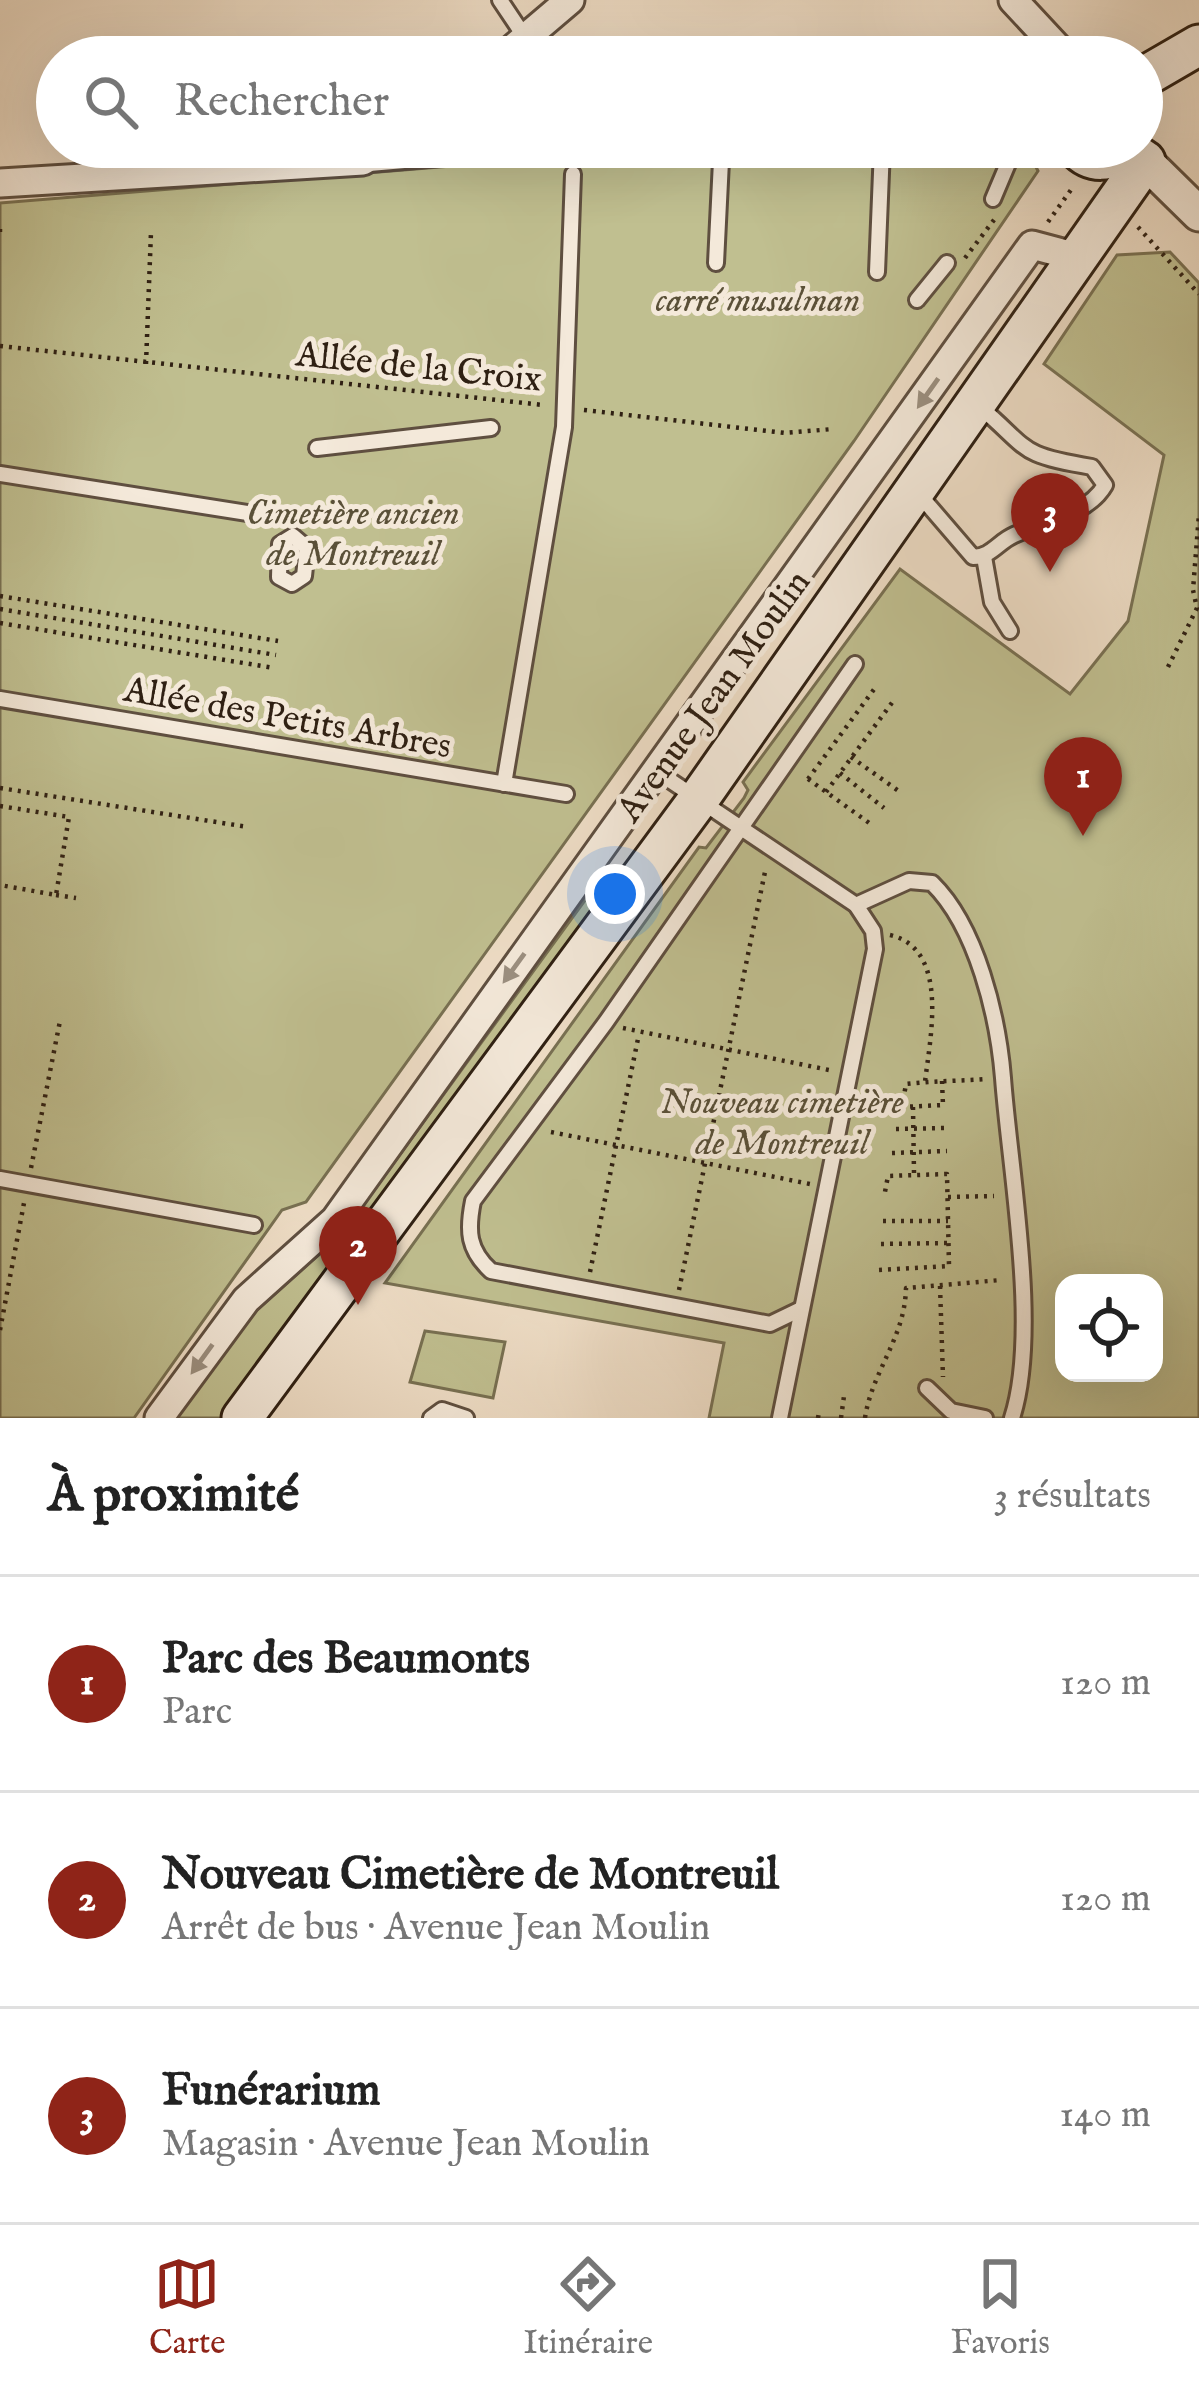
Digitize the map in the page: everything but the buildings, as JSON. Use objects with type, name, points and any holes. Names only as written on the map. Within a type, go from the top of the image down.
[{"type":"main road","points":[[1163,66],[1199,46]]},
{"type":"main road","name":"Avenue Jean Moulin","points":[[242,1418],[698,800],[1115,203],[1127,168]]},
{"type":"street","points":[[529,36],[570,0]]},
{"type":"street","points":[[1013,0],[1046,36]]},
{"type":"street","points":[[0,183],[192,168]]},
{"type":"street","points":[[1149,168],[1199,214]]},
{"type":"street","points":[[1032,245],[1077,257]]},
{"type":"street","name":"Avenue Jean Moulin","points":[[159,1418],[246,1300],[334,1220],[1032,245]]},
{"type":"lane","points":[[500,0],[524,36]]},
{"type":"lane","points":[[716,263],[721,168]]},
{"type":"lane","points":[[877,272],[881,168]]},
{"type":"lane","points":[[993,199],[1006,168]]},
{"type":"lane","points":[[504,784],[566,408],[573,174]]},
{"type":"lane","points":[[917,300],[947,263]]},
{"type":"lane","points":[[915,489],[973,557],[984,557],[1010,536],[1051,523],[1099,496],[1105,485],[1092,466],[1042,459],[1012,444],[1004,427],[975,403]]},
{"type":"lane","points":[[317,448],[490,428]]},
{"type":"lane","points":[[0,474],[260,515]]},
{"type":"lane","points":[[984,557],[992,602],[1010,631]]},
{"type":"lane","points":[[800,1310],[770,1324],[491,1270],[474,1255],[468,1226],[473,1201],[606,1022],[855,664]]},
{"type":"lane","name":"Allée des Petits Arbres","points":[[0,699],[566,794]]},
{"type":"lane","points":[[658,773],[856,905],[873,931],[875,949],[780,1418]]},
{"type":"lane","points":[[856,905],[909,881],[932,883],[952,902],[1000,1046],[1019,1279],[1022,1388],[1012,1418]]},
{"type":"lane","points":[[0,1179],[254,1225]]},
{"type":"lane","points":[[935,1388],[951,1411],[986,1418]]},
{"type":"lane","points":[[431,1418],[442,1410],[466,1418]]},
{"type":"path","points":[[1032,245],[1074,168]]},
{"type":"path","points":[[947,263],[968,258],[998,214],[993,199]]},
{"type":"path","points":[[1115,203],[1199,294]]},
{"type":"path","points":[[0,224],[0,232]]},
{"type":"path","points":[[146,364],[151,232]]},
{"type":"path","name":"Allée de la Croix","points":[[0,346],[785,433],[833,429]]},
{"type":"path","points":[[1168,667],[1197,608],[1193,590],[1199,514]]},
{"type":"path","points":[[0,596],[278,641]]},
{"type":"path","points":[[0,609],[276,655]]},
{"type":"path","points":[[0,623],[274,668]]},
{"type":"path","points":[[808,779],[875,688]]},
{"type":"path","points":[[826,792],[894,700]]},
{"type":"path","points":[[851,757],[900,792]]},
{"type":"path","points":[[839,773],[884,808]]},
{"type":"path","points":[[801,774],[872,825]]},
{"type":"path","points":[[0,788],[248,827]]},
{"type":"path","points":[[0,806],[69,817],[56,895]]},
{"type":"path","points":[[676,1306],[725,1050],[772,850]]},
{"type":"path","points":[[0,885],[76,898]]},
{"type":"path","points":[[873,931],[904,938],[922,956],[932,1008],[926,1082]]},
{"type":"path","points":[[606,1022],[639,1034],[849,1074]]},
{"type":"path","points":[[586,1289],[639,1034]]},
{"type":"path","points":[[942,1082],[944,1105],[902,1107],[906,1084],[926,1082],[961,1081]]},
{"type":"path","points":[[913,1107],[914,1175]]},
{"type":"path","points":[[528,1127],[825,1187]]},
{"type":"path","points":[[896,1129],[946,1128]]},
{"type":"path","points":[[892,1153],[947,1151]]},
{"type":"path","points":[[879,1270],[949,1266],[947,1174],[888,1176],[884,1197]]},
{"type":"path","points":[[948,1197],[1012,1196]]},
{"type":"path","points":[[884,1221],[948,1221]]},
{"type":"path","points":[[881,1244],[949,1243]]},
{"type":"path","points":[[865,1418],[869,1390],[904,1322],[906,1288],[1019,1279]]},
{"type":"path","points":[[935,1388],[940,1284]]},
{"type":"path","points":[[841,1418],[844,1396]]},
{"type":"green space","name":"Cimetière ancien de Montreuil","points":[[429,168],[1038,171],[854,441],[306,1202],[282,1210],[134,1418],[0,1418],[0,203]]},
{"type":"green space","name":"Nouveau cimetière de Montreuil","points":[[1170,252],[1199,283],[1199,1418],[709,1418],[724,1343],[385,1283],[699,847],[706,848],[744,798],[748,790],[743,782],[900,569],[1070,694],[1128,621],[1164,455],[1044,364],[1117,255]]},
{"type":"green space","points":[[607,870],[615,877],[226,1418],[173,1418],[239,1326],[342,1234]]},
{"type":"green space","points":[[425,1331],[505,1342],[493,1398],[410,1382]]},
{"type":"place","name":"Funérarium","points":[[1050,572]]},
{"type":"place","name":"Parc des Beaumonts","points":[[1083,836]]},
{"type":"place","name":"Nouveau Cimetière de Montreuil","points":[[358,1305]]},
{"type":"park label","name":"carré musulman","points":[[758,298]]}]
